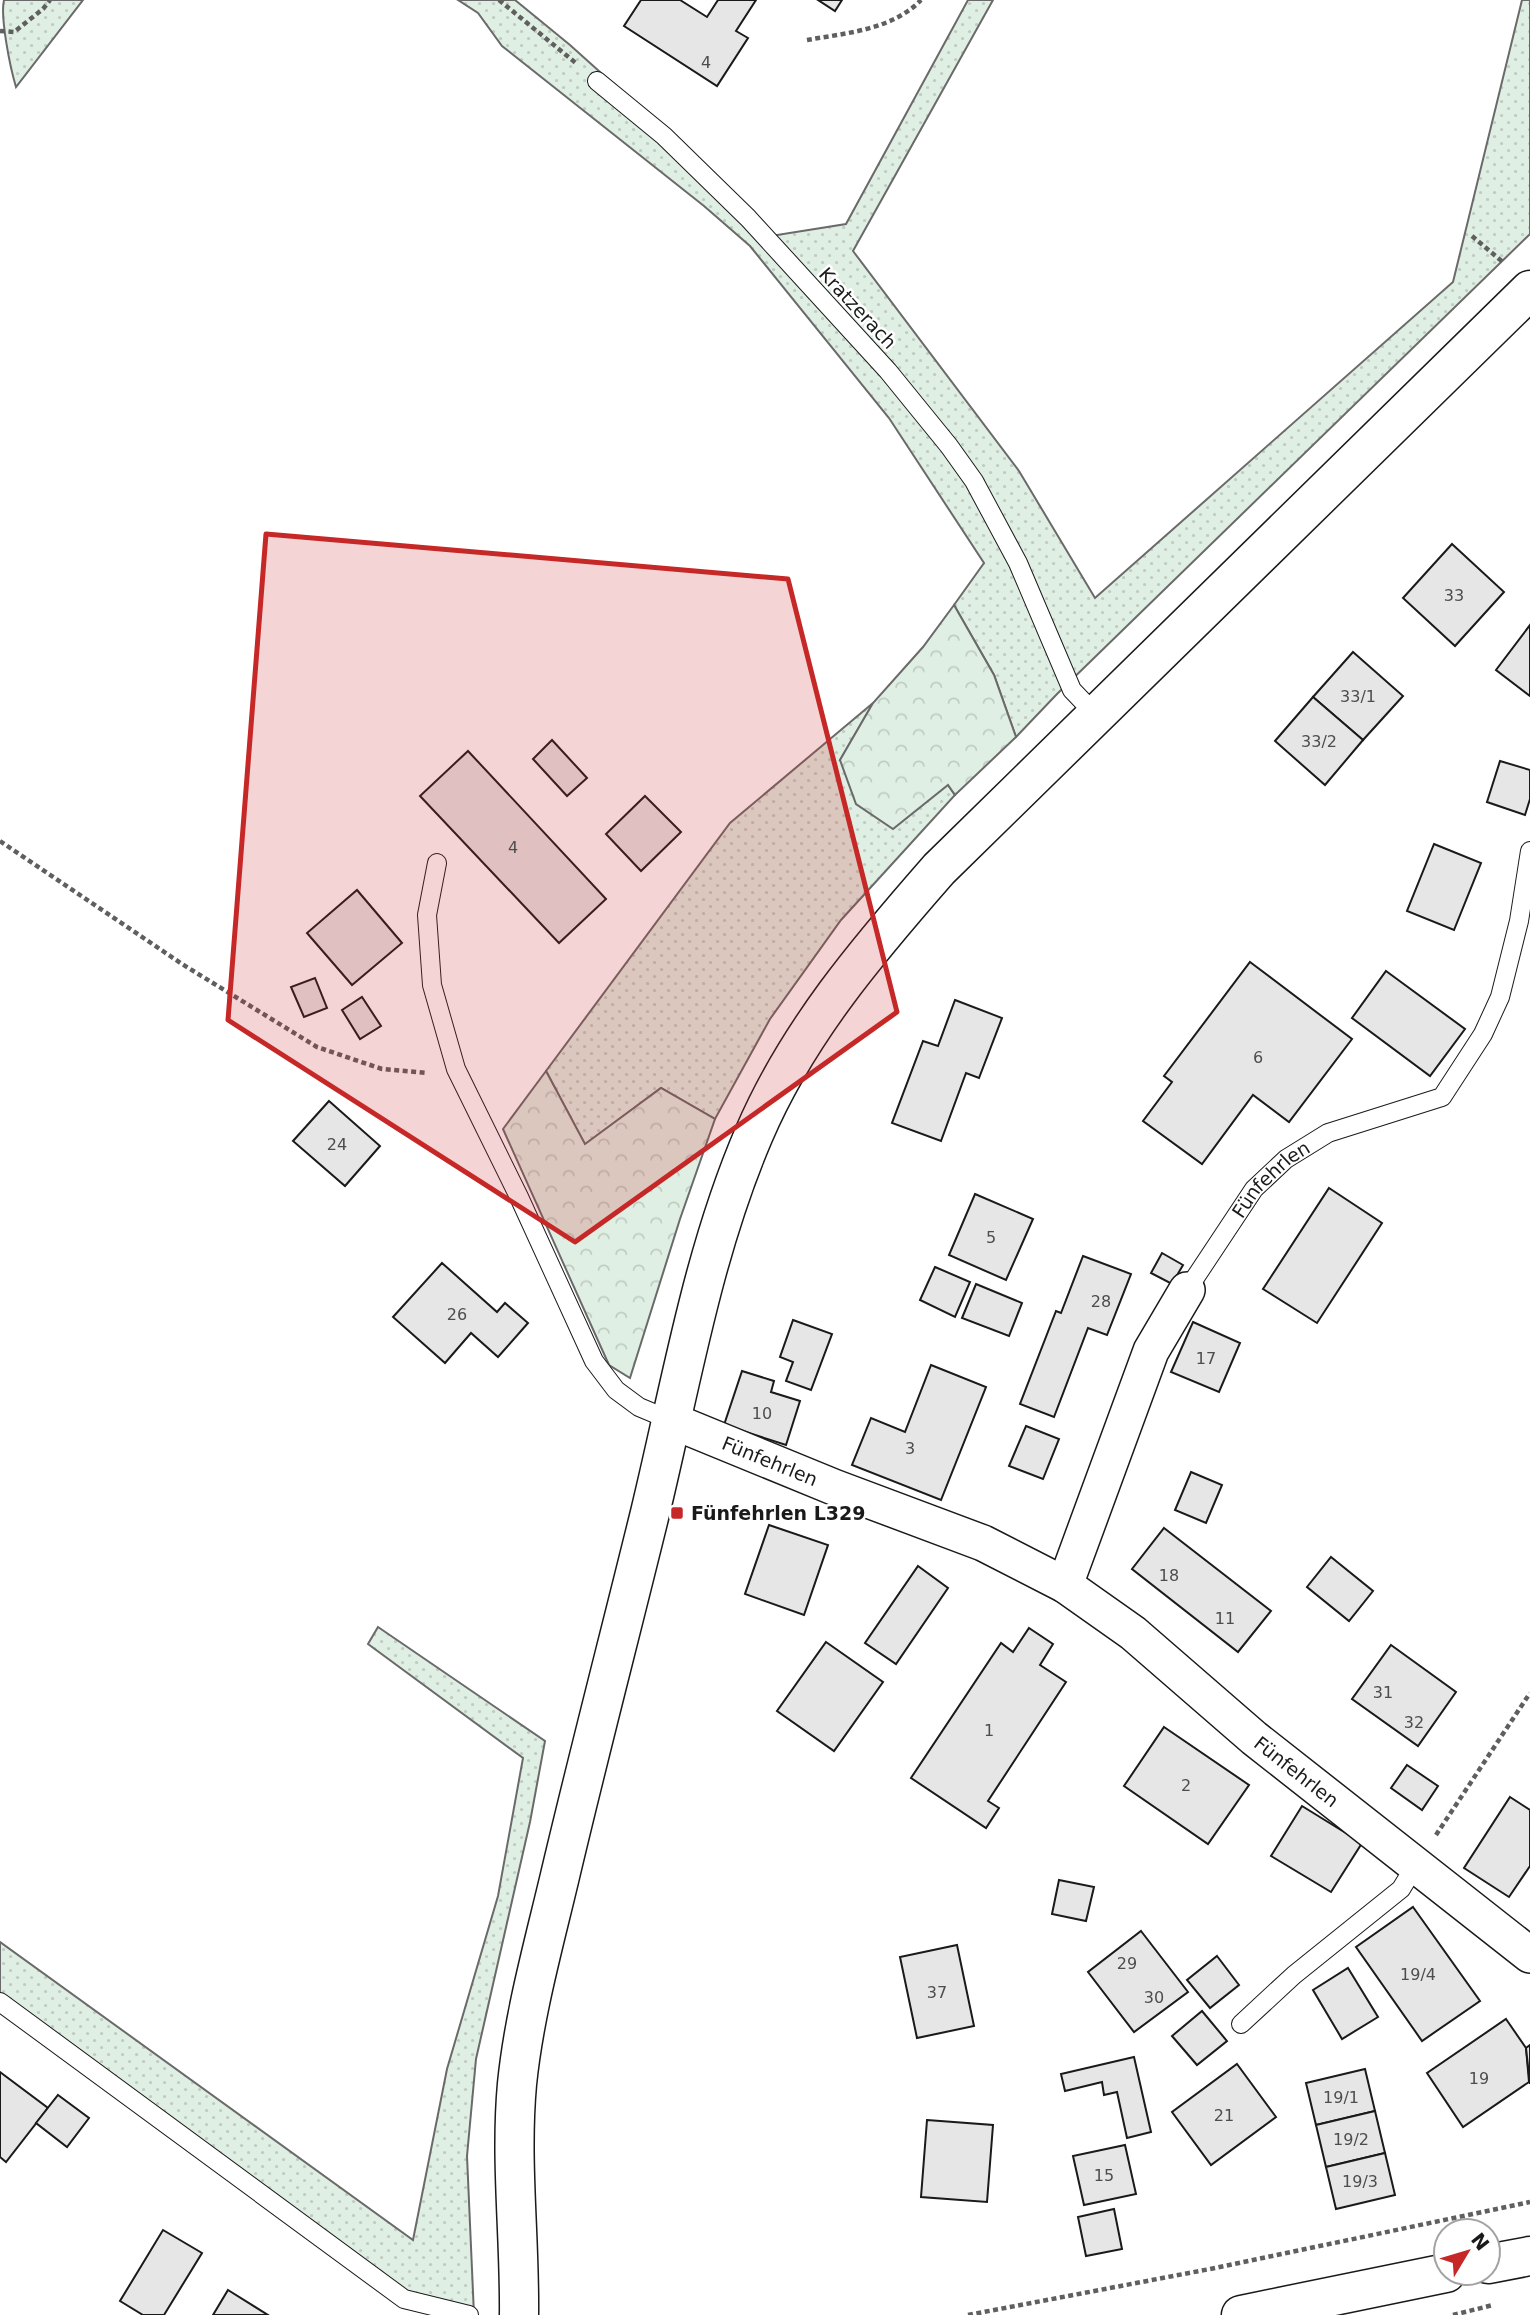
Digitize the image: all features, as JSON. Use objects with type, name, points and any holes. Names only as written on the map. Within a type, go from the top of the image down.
[{"type":"main road","points":[[519,2315],[513,2154],[517,2082],[527,2018],[698,1304],[727,1204],[754,1133],[777,1087],[811,1030],[856,964],[939,869],[1096,715],[1520,279]]},
{"type":"main road","points":[[1502,2261],[1530,2256]]},
{"type":"main road","points":[[519,2272],[540,2315]]},
{"type":"main road","points":[[1241,2315],[1432,2276]]},
{"type":"street","name":"Fünfehrlen","points":[[1065,1585],[1151,1351],[1187,1290]]},
{"type":"street","name":"Fünfehrlen","points":[[670,1420],[836,1489],[983,1544],[1065,1585],[1133,1633],[1254,1738],[1530,1955]]},
{"type":"lane","name":"Kratzerach","points":[[597,81],[663,136],[748,218],[888,371],[949,446],[974,481],[1018,563],[1072,690],[1096,715]]},
{"type":"lane","name":"Fünfehrlen","points":[[1187,1290],[1254,1189],[1286,1159],[1328,1133],[1442,1097],[1483,1034],[1500,997],[1519,921],[1530,851]]},
{"type":"lane","points":[[436,863],[427,915],[432,985],[456,1069],[519,1196],[594,1361],[616,1390],[639,1407],[670,1420]]},
{"type":"lane","points":[[1241,2024],[1294,1975],[1401,1889],[1415,1866]]},
{"type":"lane","points":[[0,2002],[404,2299],[469,2315]]},
{"type":"path","points":[[0,31],[14,32],[50,0]]},
{"type":"path","points":[[499,0],[597,81]]},
{"type":"path","points":[[807,40],[888,23],[910,11],[921,0]]},
{"type":"path","points":[[1472,236],[1520,279]]},
{"type":"path","points":[[0,841],[182,964],[317,1047],[382,1069],[420,1074],[456,1069]]},
{"type":"path","points":[[1415,1866],[1530,1693]]},
{"type":"path","points":[[968,2315],[1210,2269],[1530,2202]]},
{"type":"highlighted area","points":[[266,534],[788,579],[897,1012],[575,1242],[228,1020]]},
{"type":"green space","points":[[4,0],[83,0],[16,87],[4,30]]},
{"type":"green space","points":[[458,0],[515,0],[570,45],[709,170],[771,236],[846,224],[968,0],[993,0],[853,251],[1019,471],[1095,598],[1453,282],[1522,0],[1530,0],[1530,234],[1016,737],[994,675],[954,605],[984,563],[889,418],[750,246],[704,206],[502,46],[478,13]]},
{"type":"green space","points":[[954,605],[994,675],[1016,737],[955,795],[948,785],[893,829],[856,804],[840,760],[873,703],[923,647]]},
{"type":"green space","points":[[873,703],[840,760],[948,785],[955,795],[841,920],[770,1019],[715,1119],[661,1088],[585,1145],[546,1071],[730,823]]},
{"type":"green space","points":[[546,1071],[585,1144],[661,1088],[715,1119],[630,1378],[609,1365],[503,1129]]},
{"type":"green space","points":[[378,1627],[545,1741],[530,1822],[476,2059],[467,2156],[474,2315],[403,2302],[0,2007],[0,1942],[413,2240],[447,2069],[498,1896],[523,1758],[368,1644]]},
{"type":"building","points":[[641,0],[680,0],[707,17],[718,0],[756,0],[736,31],[748,38],[717,86],[624,26]]},
{"type":"building","points":[[818,0],[842,0],[835,11]]},
{"type":"building","points":[[1452,544],[1504,592],[1455,646],[1403,598]]},
{"type":"building","points":[[1530,625],[1530,696],[1496,670]]},
{"type":"building","points":[[1353,652],[1403,696],[1363,740],[1313,697]]},
{"type":"building","points":[[1313,697],[1363,740],[1325,785],[1275,741]]},
{"type":"building","points":[[552,740],[587,778],[567,796],[533,759]]},
{"type":"building","points":[[468,751],[606,899],[559,943],[420,796]]},
{"type":"building","points":[[1500,761],[1530,770],[1530,799],[1525,815],[1487,802]]},
{"type":"building","points":[[645,796],[681,832],[641,871],[606,834]]},
{"type":"building","points":[[1434,844],[1481,863],[1454,930],[1407,911]]},
{"type":"building","points":[[357,890],[402,943],[352,985],[307,933]]},
{"type":"building","points":[[1250,962],[1352,1039],[1289,1122],[1253,1095],[1202,1164],[1143,1121],[1172,1082],[1164,1076]]},
{"type":"building","points":[[1386,971],[1465,1029],[1430,1076],[1352,1018]]},
{"type":"building","points":[[315,978],[327,1008],[304,1017],[291,987]]},
{"type":"building","points":[[362,997],[381,1026],[360,1039],[342,1010]]},
{"type":"building","points":[[955,1000],[1002,1018],[979,1078],[966,1073],[941,1141],[892,1123],[923,1041],[938,1046]]},
{"type":"building","points":[[329,1101],[380,1146],[345,1186],[293,1141]]},
{"type":"building","points":[[1329,1188],[1382,1223],[1317,1323],[1263,1289]]},
{"type":"building","points":[[975,1194],[1033,1219],[1006,1280],[949,1255]]},
{"type":"building","points":[[1162,1253],[1183,1265],[1172,1284],[1151,1273]]},
{"type":"building","points":[[1083,1256],[1131,1274],[1107,1335],[1088,1328],[1054,1417],[1020,1404],[1056,1311],[1061,1313]]},
{"type":"building","points":[[442,1263],[497,1312],[505,1303],[528,1323],[498,1357],[471,1333],[445,1363],[393,1317]]},
{"type":"building","points":[[935,1267],[970,1282],[955,1317],[920,1300]]},
{"type":"building","points":[[976,1284],[1022,1303],[1009,1336],[962,1318]]},
{"type":"building","points":[[793,1320],[832,1334],[811,1390],[786,1381],[793,1362],[780,1357]]},
{"type":"building","points":[[1193,1322],[1240,1343],[1219,1392],[1171,1372]]},
{"type":"building","points":[[931,1365],[986,1387],[941,1500],[852,1465],[871,1418],[905,1432]]},
{"type":"building","points":[[742,1371],[774,1381],[771,1392],[800,1401],[786,1445],[724,1425]]},
{"type":"building","points":[[1026,1426],[1059,1439],[1043,1479],[1009,1466]]},
{"type":"building","points":[[1191,1472],[1222,1485],[1206,1523],[1175,1510]]},
{"type":"building","points":[[769,1525],[828,1545],[804,1615],[745,1594]]},
{"type":"building","points":[[1164,1528],[1271,1611],[1238,1652],[1132,1569]]},
{"type":"building","points":[[1331,1557],[1373,1591],[1349,1621],[1307,1587]]},
{"type":"building","points":[[918,1566],[948,1588],[896,1664],[865,1643]]},
{"type":"building","points":[[1029,1628],[1053,1644],[1040,1665],[1066,1682],[988,1801],[999,1808],[986,1828],[911,1778],[1001,1643],[1013,1652]]},
{"type":"building","points":[[826,1642],[883,1682],[834,1751],[777,1711]]},
{"type":"building","points":[[1391,1645],[1456,1692],[1418,1746],[1352,1699]]},
{"type":"building","points":[[1164,1727],[1249,1785],[1208,1844],[1124,1786]]},
{"type":"building","points":[[1407,1765],[1438,1786],[1422,1810],[1391,1788]]},
{"type":"building","points":[[1510,1797],[1530,1810],[1530,1866],[1509,1897],[1464,1868]]},
{"type":"building","points":[[1302,1806],[1362,1843],[1331,1892],[1271,1856]]},
{"type":"building","points":[[1059,1880],[1094,1887],[1086,1921],[1052,1914]]},
{"type":"building","points":[[1413,1907],[1480,2001],[1422,2041],[1356,1947]]},
{"type":"building","points":[[1141,1931],[1188,1992],[1134,2032],[1088,1972]]},
{"type":"building","points":[[957,1945],[974,2026],[917,2038],[900,1957]]},
{"type":"building","points":[[1217,1956],[1239,1985],[1210,2008],[1187,1980]]},
{"type":"building","points":[[1348,1968],[1378,2017],[1342,2039],[1313,1990]]},
{"type":"building","points":[[1202,2011],[1227,2041],[1197,2065],[1172,2036]]},
{"type":"building","points":[[1506,2019],[1526,2048],[1529,2082],[1463,2127],[1427,2073]]},
{"type":"building","points":[[1530,2045],[1530,2084],[1526,2048]]},
{"type":"building","points":[[1134,2057],[1151,2132],[1127,2138],[1117,2092],[1104,2095],[1102,2082],[1065,2091],[1061,2074]]},
{"type":"building","points":[[1237,2064],[1276,2117],[1211,2165],[1172,2112]]},
{"type":"building","points":[[1365,2069],[1375,2111],[1316,2125],[1306,2083]]},
{"type":"building","points":[[0,2072],[48,2108],[6,2162],[0,2157]]},
{"type":"building","points":[[58,2095],[89,2118],[67,2147],[36,2123]]},
{"type":"building","points":[[1375,2111],[1385,2153],[1326,2167],[1316,2125]]},
{"type":"building","points":[[927,2120],[993,2125],[987,2202],[921,2197]]},
{"type":"building","points":[[1125,2145],[1136,2194],[1084,2205],[1073,2156]]},
{"type":"building","points":[[1385,2153],[1395,2195],[1336,2209],[1326,2167]]},
{"type":"building","points":[[1114,2209],[1122,2249],[1086,2256],[1078,2217]]},
{"type":"building","points":[[163,2230],[202,2253],[164,2315],[143,2315],[120,2301]]},
{"type":"building","points":[[228,2290],[268,2315],[213,2315]]},
{"type":"place","name":"Fünfehrlen L329","points":[[677,1513]]}]
